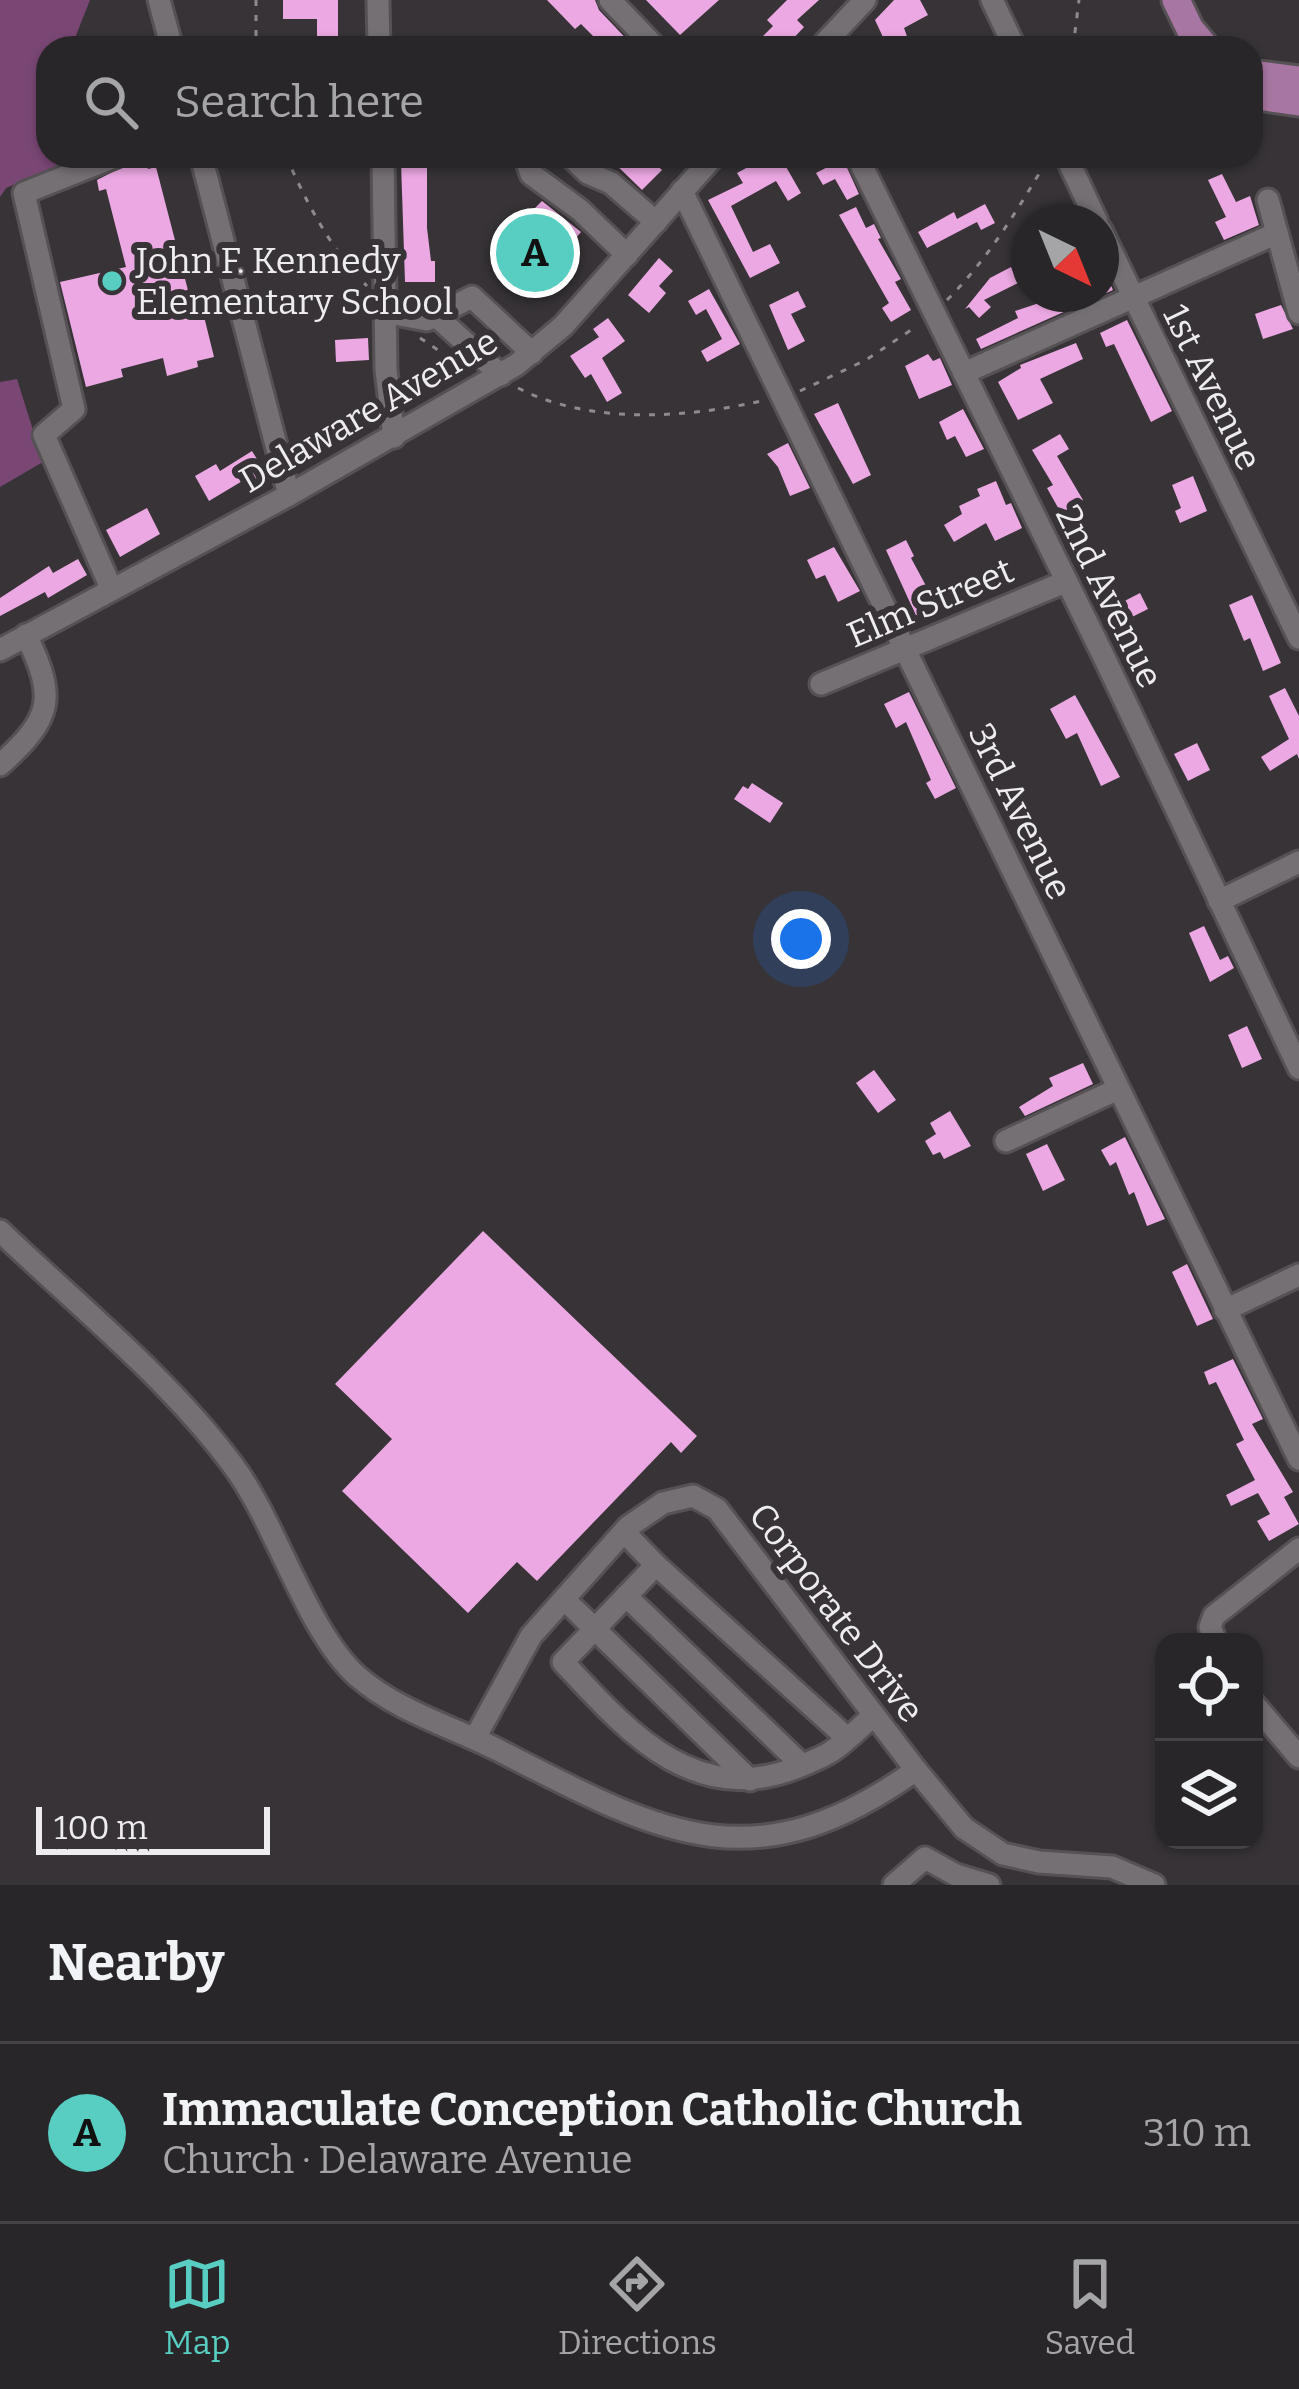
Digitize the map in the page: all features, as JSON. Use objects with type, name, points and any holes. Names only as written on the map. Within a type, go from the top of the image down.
[{"type":"main road","points":[[1158,0],[1174,36]]},
{"type":"main road","points":[[1177,0],[1196,36]]},
{"type":"main road","points":[[1263,76],[1299,80]]},
{"type":"main road","points":[[1263,97],[1299,102]]},
{"type":"street","points":[[159,0],[169,36]]},
{"type":"street","points":[[378,0],[380,36]]},
{"type":"street","points":[[610,0],[644,36]]},
{"type":"street","points":[[992,0],[1009,36]]},
{"type":"street","points":[[829,36],[855,3]]},
{"type":"street","points":[[87,168],[24,193],[74,409],[44,435],[111,588]]},
{"type":"street","points":[[204,168],[290,495]]},
{"type":"street","points":[[383,168],[394,437]]},
{"type":"street","points":[[529,168],[627,255]]},
{"type":"street","points":[[583,168],[611,182],[656,222]]},
{"type":"street","name":"Delaware Avenue","points":[[0,650],[468,394],[506,380],[562,326],[703,168]]},
{"type":"street","name":"2nd Avenue","points":[[862,168],[1299,1068]]},
{"type":"street","name":"1st Avenue","points":[[1072,168],[1089,204]]},
{"type":"street","name":"3rd Avenue","points":[[682,191],[1299,1459]]},
{"type":"street","points":[[1268,200],[1299,313]]},
{"type":"street","points":[[964,373],[1277,233]]},
{"type":"street","name":"1st Avenue","points":[[1119,268],[1299,638]]},
{"type":"street","points":[[387,311],[427,320],[472,296],[532,353]]},
{"type":"street","points":[[436,316],[506,380]]},
{"type":"street","name":"Elm Street","points":[[821,684],[1065,582]]},
{"type":"street","points":[[0,765],[33,735],[46,703],[43,670],[26,635]]},
{"type":"street","points":[[1220,901],[1299,862]]},
{"type":"street","points":[[1006,1141],[1118,1089]]},
{"type":"street","name":"Corporate Drive","points":[[0,1231],[171,1395],[233,1465],[285,1553],[318,1622],[355,1674],[399,1705],[475,1738],[645,1826],[705,1845],[757,1848],[813,1837],[864,1812],[916,1770],[717,1509],[693,1496],[663,1503],[624,1532],[531,1636],[475,1738]]},
{"type":"street","points":[[1225,1310],[1299,1275]]},
{"type":"street","points":[[624,1532],[848,1738]]},
{"type":"street","points":[[1213,1633],[1214,1616],[1299,1549]]},
{"type":"street","points":[[656,1565],[563,1662],[659,1756],[702,1773],[750,1780],[830,1754],[874,1715]]},
{"type":"street","points":[[626,1595],[802,1765]]},
{"type":"street","points":[[564,1599],[750,1780]]},
{"type":"street","points":[[1263,1715],[1299,1757]]},
{"type":"street","points":[[916,1770],[964,1828],[1003,1854],[1112,1867],[1154,1885]]},
{"type":"street","points":[[894,1885],[925,1858],[950,1880],[993,1885],[1003,1854]]},
{"type":"path","points":[[256,0],[256,36]]},
{"type":"path","points":[[1074,36],[1079,0]]},
{"type":"path","points":[[291,168],[348,267],[400,326],[473,374],[460,382],[468,394]]},
{"type":"path","points":[[506,380],[529,394],[644,416],[692,414],[783,396],[866,360],[933,313],[975,272],[1042,168]]},
{"type":"shaded area","points":[[0,0],[90,0],[76,36],[36,36],[36,168],[53,168],[6,188],[0,197]]},
{"type":"shaded area","points":[[17,379],[43,462],[0,487],[0,382]]},
{"type":"building","points":[[283,0],[338,0],[338,36],[317,36],[317,19],[283,19]]},
{"type":"building","points":[[547,0],[595,0],[624,36],[593,36],[581,24],[575,29]]},
{"type":"building","points":[[646,0],[719,0],[680,35]]},
{"type":"building","points":[[787,0],[819,0],[797,20],[804,27],[796,36],[763,36],[773,26],[767,20]]},
{"type":"building","points":[[894,0],[920,0],[928,15],[904,28],[907,36],[882,36],[875,20]]},
{"type":"building","points":[[120,168],[156,168],[190,298],[199,296],[214,357],[197,361],[198,367],[167,376],[163,358],[121,369],[123,377],[86,387],[60,282],[126,267],[106,189],[99,191],[97,180]]},
{"type":"building","points":[[401,168],[427,168],[427,228],[435,282],[405,282]]},
{"type":"building","points":[[619,168],[662,170],[642,190]]},
{"type":"building","points":[[746,168],[787,168],[801,193],[788,201],[776,181],[731,206],[753,252],[770,244],[780,263],[750,278],[708,200],[743,183],[737,173]]},
{"type":"building","points":[[847,168],[859,194],[847,200],[835,179],[823,185],[816,173]]},
{"type":"building","points":[[1222,174],[1236,202],[1250,196],[1259,225],[1224,240],[1215,222],[1226,217],[1208,180]]},
{"type":"building","points":[[542,201],[581,232],[560,256],[569,264],[549,286],[501,242]]},
{"type":"building","points":[[985,204],[995,223],[981,230],[977,222],[927,248],[918,232],[954,212],[957,219]]},
{"type":"building","points":[[856,207],[866,228],[874,224],[901,279],[895,282],[911,310],[891,322],[882,308],[889,303],[839,215]]},
{"type":"building","points":[[659,258],[673,271],[659,286],[666,293],[649,313],[628,295]]},
{"type":"building","points":[[1011,267],[1011,286],[984,300],[991,307],[979,318],[969,307],[965,309],[990,278]]},
{"type":"building","points":[[709,289],[740,344],[707,362],[701,351],[722,339],[706,309],[696,315],[688,301]]},
{"type":"building","points":[[798,291],[806,307],[791,314],[805,341],[788,350],[769,305]]},
{"type":"building","points":[[1281,305],[1293,329],[1263,339],[1255,314]]},
{"type":"building","points":[[1015,312],[1064,312],[981,349],[976,339],[1018,318]]},
{"type":"building","points":[[608,318],[625,341],[602,358],[622,393],[607,402],[591,374],[585,378],[570,356],[599,337],[593,329]]},
{"type":"building","points":[[1127,320],[1172,411],[1151,422],[1114,344],[1106,347],[1100,333]]},
{"type":"building","points":[[368,338],[369,360],[336,362],[335,340]]},
{"type":"building","points":[[1076,343],[1083,359],[1040,379],[1053,403],[1018,420],[998,382],[1020,365]]},
{"type":"building","points":[[928,354],[933,361],[940,358],[952,385],[919,399],[905,366]]},
{"type":"building","points":[[838,403],[871,475],[853,484],[814,414]]},
{"type":"building","points":[[963,409],[984,449],[966,457],[955,436],[947,440],[939,422]]},
{"type":"building","points":[[1060,434],[1069,449],[1057,456],[1083,500],[1061,513],[1047,488],[1053,485],[1032,450]]},
{"type":"building","points":[[788,443],[810,488],[790,496],[767,454]]},
{"type":"building","points":[[252,451],[268,477],[249,489],[244,480],[209,501],[195,476],[216,464],[220,471]]},
{"type":"building","points":[[1193,476],[1207,511],[1180,523],[1175,511],[1181,508],[1172,485]]},
{"type":"building","points":[[996,481],[1022,528],[995,541],[986,523],[954,542],[944,525],[962,514],[959,506],[980,496],[977,489]]},
{"type":"building","points":[[147,508],[160,534],[120,557],[106,530]]},
{"type":"building","points":[[906,540],[938,608],[917,618],[886,550]]},
{"type":"building","points":[[834,547],[860,591],[838,602],[825,575],[816,579],[807,560]]},
{"type":"building","points":[[78,559],[87,575],[48,598],[45,592],[0,616],[0,598],[49,566],[53,573]]},
{"type":"building","points":[[1140,593],[1148,609],[1132,617],[1139,631],[1124,639],[1109,609]]},
{"type":"building","points":[[1252,595],[1281,663],[1263,671],[1229,605]]},
{"type":"building","points":[[1285,688],[1299,716],[1299,759],[1297,754],[1270,771],[1261,757],[1289,739],[1269,696]]},
{"type":"building","points":[[909,692],[956,788],[935,799],[906,722],[896,728],[884,704]]},
{"type":"building","points":[[1075,695],[1120,777],[1101,786],[1077,733],[1066,739],[1050,709]]},
{"type":"building","points":[[1197,743],[1210,770],[1188,781],[1174,754]]},
{"type":"building","points":[[752,783],[783,803],[770,823],[734,799],[743,786],[748,789]]},
{"type":"building","points":[[1204,926],[1220,960],[1228,956],[1234,968],[1210,982],[1189,933]]},
{"type":"building","points":[[1247,1026],[1262,1059],[1242,1068],[1228,1035]]},
{"type":"building","points":[[1083,1063],[1093,1084],[1025,1116],[1019,1107],[1053,1086],[1049,1078]]},
{"type":"building","points":[[874,1070],[896,1100],[878,1113],[856,1083]]},
{"type":"building","points":[[950,1111],[971,1146],[944,1159],[940,1152],[933,1155],[925,1141],[936,1134],[930,1123]]},
{"type":"building","points":[[1125,1137],[1165,1219],[1147,1226],[1116,1162],[1110,1166],[1101,1150]]},
{"type":"building","points":[[1047,1144],[1065,1180],[1043,1191],[1026,1154]]},
{"type":"building","points":[[483,1231],[697,1436],[681,1453],[671,1442],[537,1581],[517,1562],[468,1613],[342,1491],[392,1439],[335,1384]]},
{"type":"building","points":[[1187,1264],[1213,1319],[1197,1326],[1172,1272]]},
{"type":"building","points":[[1233,1359],[1263,1419],[1252,1424],[1293,1492],[1284,1497],[1299,1524],[1269,1541],[1257,1521],[1270,1514],[1258,1493],[1231,1506],[1226,1495],[1255,1480],[1236,1444],[1244,1440],[1216,1382],[1209,1385],[1204,1372]]},
{"type":"place","name":"Immaculate Conception Catholic Church","points":[[535,253]]},
{"type":"place","name":"John F. Kennedy Elementary School","points":[[112,281]]}]
